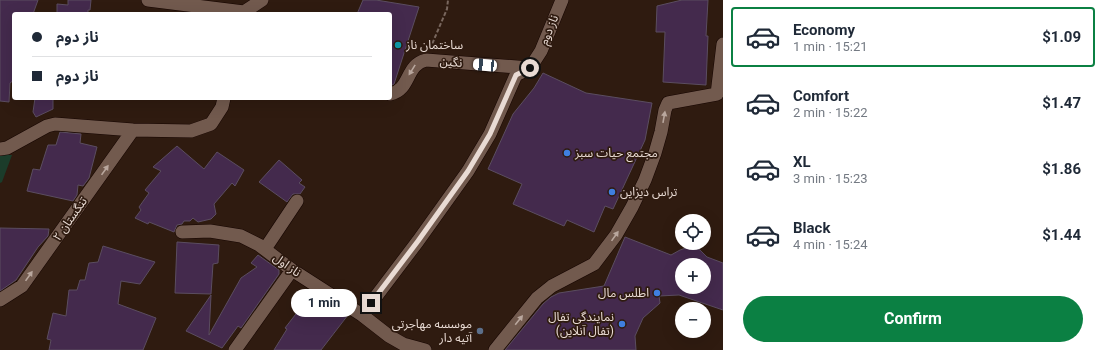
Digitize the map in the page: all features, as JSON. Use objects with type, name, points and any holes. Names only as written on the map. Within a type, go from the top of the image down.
[{"type":"street","points":[[148,0],[237,12]]},
{"type":"street","points":[[245,12],[262,0]]},
{"type":"street","name":"ناز دوم","points":[[362,315],[418,241],[468,171],[490,134],[516,75],[530,68],[541,51],[562,0]]},
{"type":"street","points":[[495,350],[537,298],[552,286],[594,264],[616,235],[645,180],[655,153],[668,103],[717,94],[723,44]]},
{"type":"street","name":"نگین","points":[[392,93],[403,88],[412,69],[419,61],[426,60],[530,68]]},
{"type":"street","points":[[0,149],[6,148],[47,126],[55,124],[133,130],[191,131],[210,124],[222,107],[224,100]]},
{"type":"street","name":"تنگستان ۲","points":[[0,300],[22,286],[133,130]]},
{"type":"street","points":[[265,249],[297,201]]},
{"type":"street","name":"ناز اول","points":[[182,232],[210,232],[241,236],[265,249],[292,270],[362,315],[389,336],[403,344],[425,350]]},
{"type":"street","points":[[235,350],[292,270]]},
{"type":"path","points":[[426,60],[447,9],[448,0]]},
{"type":"green space","points":[[0,155],[12,155],[2,182],[0,183]]},
{"type":"building","points":[[0,0],[38,0],[34,12],[12,12],[12,82],[10,83],[9,102],[0,101]]},
{"type":"building","points":[[68,0],[91,0],[90,10],[88,10],[88,12],[57,12],[57,4],[68,5]]},
{"type":"building","name":"ساختمان ناز","points":[[363,0],[376,0],[419,7],[394,84],[392,85],[392,12],[358,12]]},
{"type":"building","points":[[682,0],[708,0],[706,85],[663,82],[665,32],[656,32],[657,6]]},
{"type":"building","name":"مجتمع حیات سبز","points":[[543,73],[586,93],[652,103],[645,140],[613,209],[605,206],[594,232],[567,220],[564,226],[513,204],[522,184],[488,169],[513,114],[534,88]]},
{"type":"building","points":[[35,100],[53,100],[53,109],[36,117],[33,112]]},
{"type":"building","points":[[60,132],[81,134],[80,143],[97,147],[89,178],[83,186],[78,185],[77,195],[73,201],[27,191],[33,169],[40,170],[48,145],[56,145]]},
{"type":"building","points":[[177,146],[204,169],[217,152],[244,170],[235,186],[232,183],[214,204],[216,214],[211,219],[198,222],[193,218],[190,221],[184,221],[182,224],[177,225],[174,232],[149,222],[148,224],[135,218],[141,210],[139,207],[149,193],[145,190],[161,171],[153,167]]},
{"type":"building","points":[[279,160],[302,180],[299,183],[305,187],[300,194],[293,194],[287,202],[259,182]]},
{"type":"building","points":[[0,228],[49,229],[48,236],[38,247],[16,280],[0,291]]},
{"type":"building","name":"اطلس مال","points":[[625,237],[671,255],[680,250],[700,250],[710,258],[675,258],[675,294],[711,294],[711,258],[723,263],[723,310],[711,306],[711,302],[700,302],[679,295],[659,296],[660,303],[643,318],[635,336],[636,350],[505,350],[543,304],[551,297],[559,293],[604,286]]},
{"type":"building","points":[[177,242],[219,245],[218,263],[213,264],[211,294],[175,293]]},
{"type":"building","points":[[103,246],[155,262],[140,284],[121,281],[118,304],[156,318],[143,350],[49,350],[51,340],[47,339],[53,313],[66,316],[69,290],[77,290],[80,280],[85,280],[89,263],[98,262]]},
{"type":"building","points":[[258,255],[279,270],[279,274],[241,328],[238,326],[222,348],[186,331],[211,295],[209,335],[241,278],[257,267],[251,263]]},
{"type":"building","points":[[312,292],[348,315],[321,350],[274,350],[287,329],[285,328]]},
{"type":"place","name":"ساختمان ناز","points":[[398,45]]},
{"type":"place","name":"مجتمع حیات سبز","points":[[567,153]]},
{"type":"place","name":"تراس دیزاین","points":[[612,192]]},
{"type":"place","name":"اطلس مال","points":[[657,293]]},
{"type":"place","name":"نمایندگی تفال (تفال آنلاین)","points":[[622,324]]},
{"type":"place","name":"موسسه مهاجرتی آتیه دار","points":[[480,331]]},
{"type":"route","points":[[371,303],[468,171],[490,134],[516,75],[530,68]]}]
